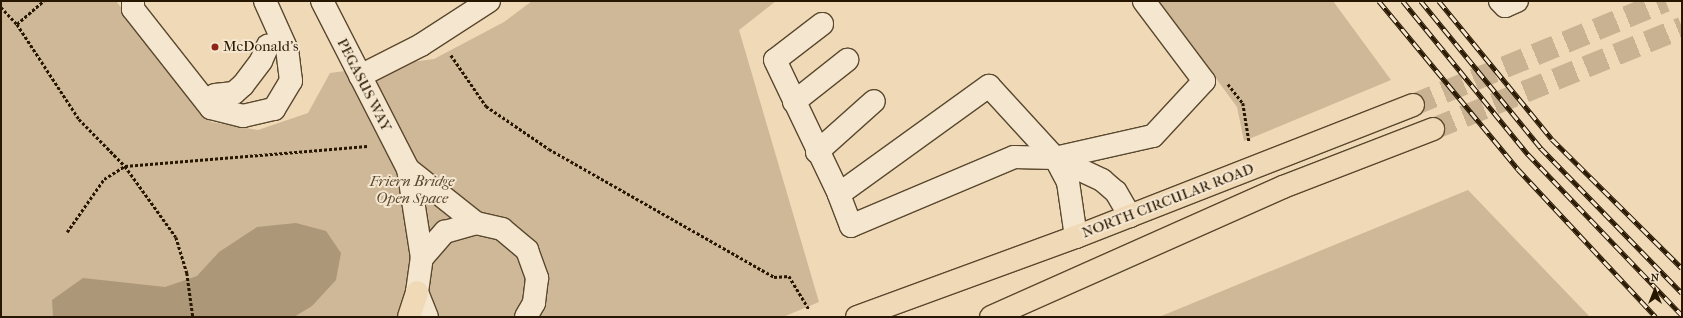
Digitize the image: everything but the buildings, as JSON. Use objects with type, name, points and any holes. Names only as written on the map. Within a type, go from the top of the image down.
[{"type":"highway","name":"NORTH CIRCULAR ROAD","points":[[856,317],[920,292],[1076,237],[1413,105]]},
{"type":"highway","name":"NORTH CIRCULAR ROAD","points":[[991,317],[1283,187],[1433,129]]},
{"type":"highway","points":[[409,317],[417,292]]},
{"type":"street","points":[[133,1],[134,9],[212,108],[243,116],[274,109],[291,81],[287,50],[265,1]]},
{"type":"street","points":[[173,58],[215,94],[234,93],[262,61],[268,45],[265,1]]},
{"type":"street","name":"PEGASUS WAY","points":[[322,1],[408,169],[422,258],[417,292]]},
{"type":"street","points":[[360,76],[438,34],[489,1]]},
{"type":"street","points":[[822,24],[775,60],[817,152],[839,194],[851,226],[1014,157],[1055,158],[1153,136],[1204,81],[1144,1]]},
{"type":"street","points":[[1500,1],[1505,6],[1517,1]]},
{"type":"street","points":[[794,102],[847,60]]},
{"type":"street","points":[[839,194],[989,86],[1055,158],[1068,182],[1076,237]]},
{"type":"street","points":[[817,152],[874,101]]},
{"type":"street","points":[[1055,158],[1102,180],[1116,192],[1130,216]]},
{"type":"street","name":"PEGASUS WAY","points":[[408,169],[476,223]]},
{"type":"street","points":[[422,258],[445,232],[476,223],[502,229],[527,250],[537,278],[534,303],[527,317]]},
{"type":"street","points":[[417,292],[427,317]]},
{"type":"path","points":[[17,24],[43,1]]},
{"type":"path","points":[[1,7],[17,24],[79,119],[125,166],[176,237],[187,273],[193,317]]},
{"type":"path","points":[[438,34],[486,106],[549,149],[774,277],[789,276],[809,309]]},
{"type":"path","points":[[66,232],[104,179],[125,166],[351,149],[371,144]]},
{"type":"green space","name":"Friern Bridge Open Space","points":[[1,1],[116,1],[211,122],[258,130],[308,113],[330,73],[434,59],[504,22],[532,1],[776,1],[739,30],[819,302],[783,317],[1,317]]},
{"type":"green space","points":[[1159,1],[1333,1],[1391,80],[1244,141],[1237,107]]},
{"type":"green space","points":[[1468,190],[1590,317],[1159,317]]},
{"type":"shaded area","points":[[296,223],[326,231],[341,253],[336,280],[312,306],[294,317],[53,317],[52,300],[83,278],[165,287],[197,276],[219,252],[257,227]]},
{"type":"tunnel","points":[[1413,105],[1665,1]]},
{"type":"tunnel","points":[[1433,129],[1682,28]]},
{"type":"railway","points":[[1379,1],[1518,169],[1656,317]]},
{"type":"railway","points":[[1403,1],[1528,154],[1682,315]]},
{"type":"railway","points":[[1421,1],[1541,148],[1682,293]]},
{"type":"railway","points":[[1439,1],[1552,139],[1682,268]]},
{"type":"place","name":"McDonald's","points":[[215,47]]}]
